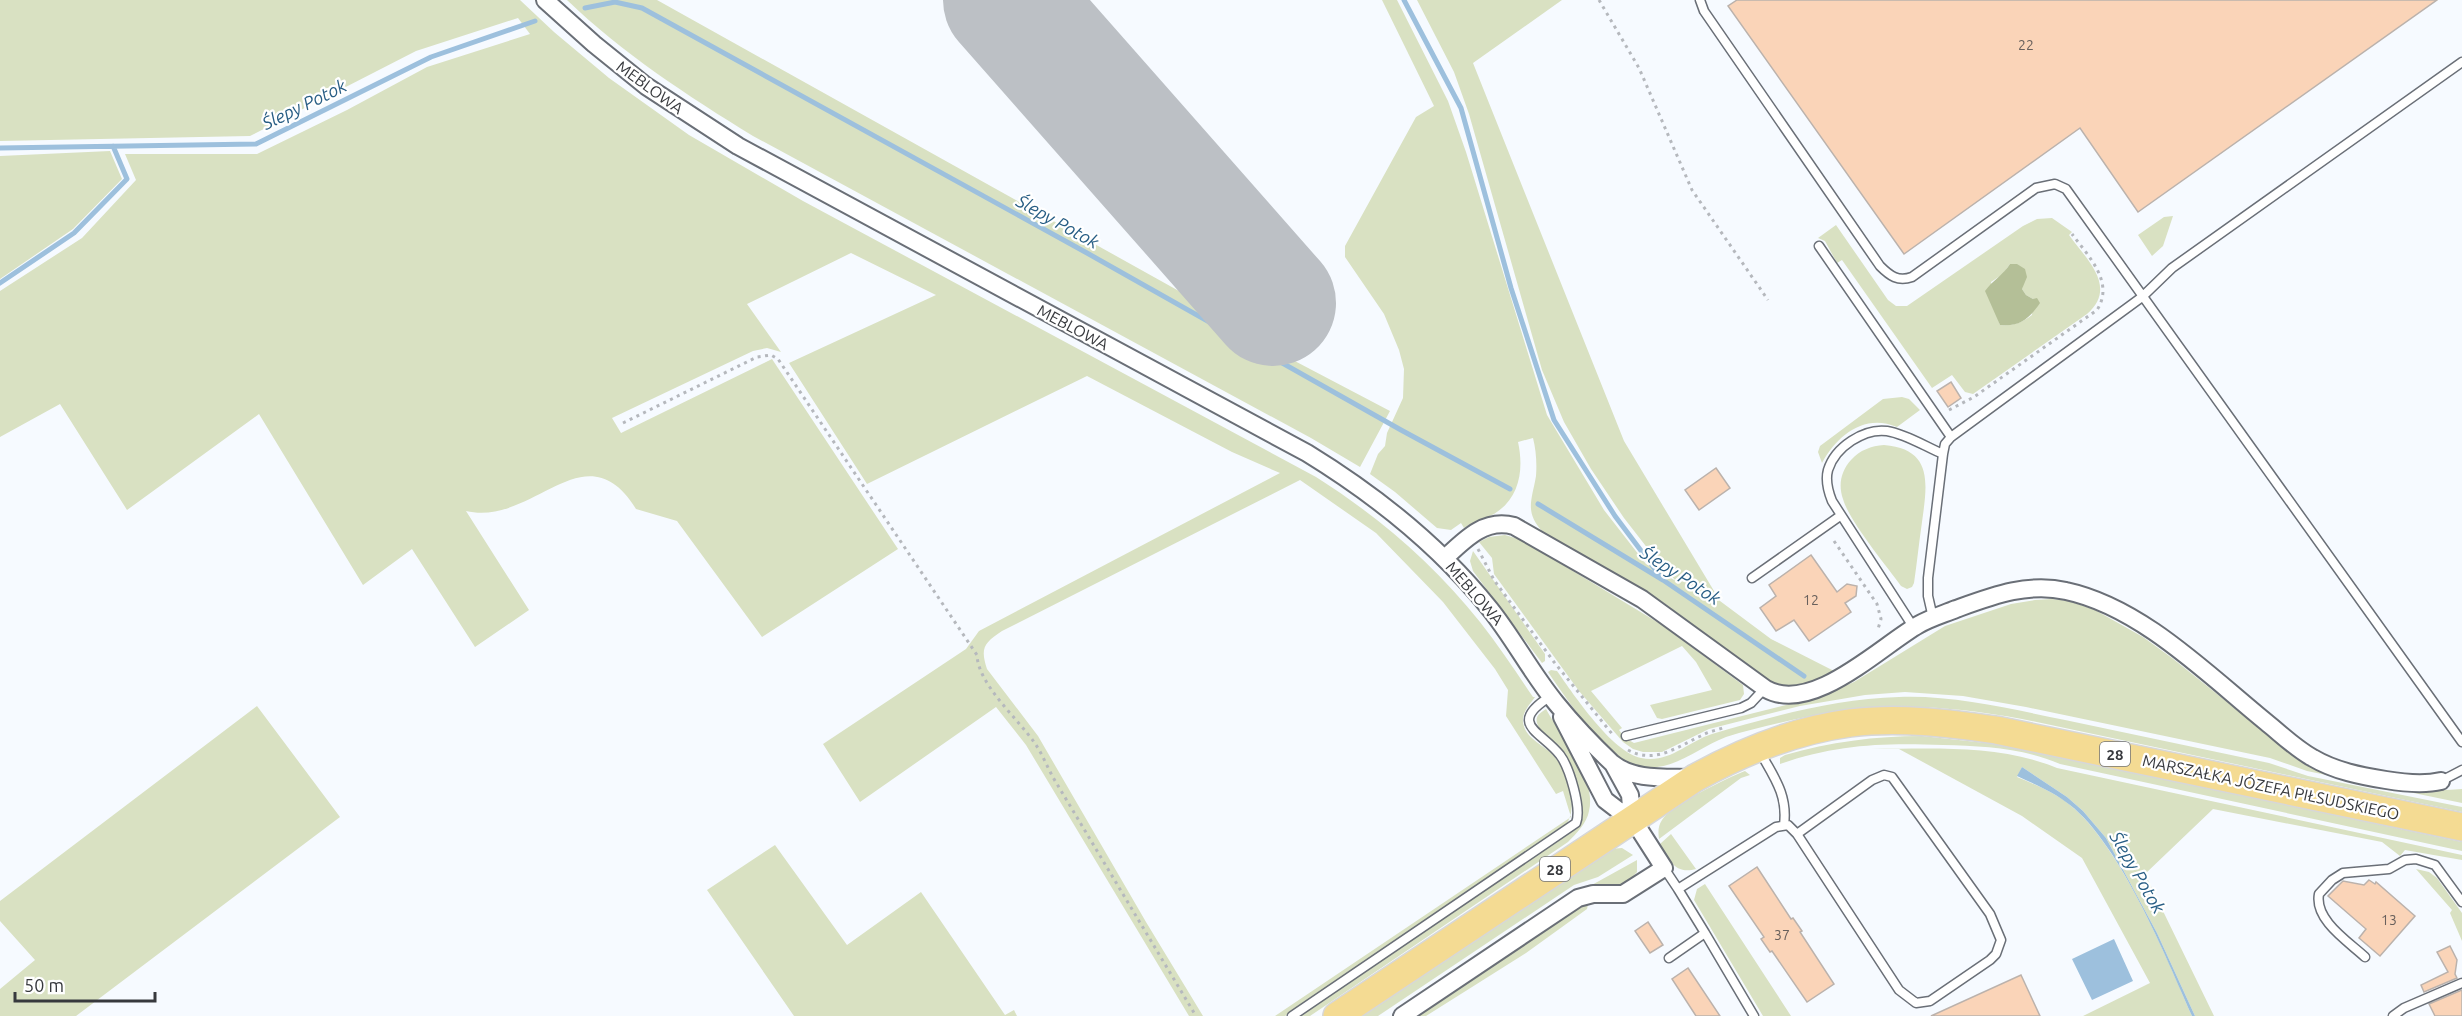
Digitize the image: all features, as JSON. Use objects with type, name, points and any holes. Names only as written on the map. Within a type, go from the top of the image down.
[{"type":"main road","name":"MARSZAŁKA JÓZEFA PIŁSUDSKIEGO","points":[[1337,1016],[1695,778],[1788,738],[1851,723],[1905,721],[1952,723],[2049,740],[2462,827]]},
{"type":"street","name":"MEBLOWA","points":[[545,0],[637,79],[694,118],[819,190],[1307,453],[1390,509],[1445,558],[1503,625],[1553,700],[1597,788],[1613,807],[1632,818]]},
{"type":"street","points":[[1445,558],[1483,527],[1499,524],[1515,526],[1642,599],[1765,688],[1776,694],[1791,696],[1828,683],[1864,663],[1914,628],[1933,618],[1983,599],[2028,588],[2047,588],[2084,595],[2105,602],[2146,625],[2312,758],[2371,778],[2428,783],[2441,781]]},
{"type":"street","name":"MEBLOWA","points":[[1553,700],[1618,768],[1641,775],[1695,778]]},
{"type":"street","name":"MEBLOWA","points":[[1612,763],[1630,795],[1632,818]]},
{"type":"street","points":[[1402,1016],[1578,898],[1593,894],[1623,894],[1664,868],[1632,818]]},
{"type":"lane","points":[[1700,0],[1704,11],[1888,274],[1903,280],[1912,277],[2032,190],[2043,185],[2055,184],[2070,194],[2462,742]]},
{"type":"lane","points":[[1933,618],[1928,596],[1928,578],[1943,454],[1951,436],[2142,297],[2172,268],[2462,62]]},
{"type":"lane","points":[[1819,246],[1951,436]]},
{"type":"lane","points":[[1914,628],[1840,516],[1827,489],[1828,469],[1838,453],[1859,437],[1871,432],[1889,432],[1943,454]]},
{"type":"lane","points":[[1752,578],[1840,516]]},
{"type":"lane","points":[[1622,738],[1741,708],[1751,703],[1765,688]]},
{"type":"lane","points":[[1292,1016],[1576,823],[1578,814],[1576,802],[1565,764],[1558,752],[1533,731],[1530,722],[1530,714],[1534,708],[1553,700]]},
{"type":"lane","points":[[1758,749],[1784,796],[1786,806],[1784,825]]},
{"type":"lane","points":[[2441,781],[2462,770]]},
{"type":"lane","points":[[1678,889],[1776,827],[1784,825],[1793,828],[1899,990],[1910,1001],[1925,1003],[1935,999],[1996,954],[2001,940],[1990,914],[1892,777],[1884,775],[1872,780],[1797,834]]},
{"type":"lane","points":[[2365,957],[2327,921],[2320,907],[2319,894],[2338,875],[2347,872],[2389,869],[2405,861],[2421,859],[2435,866],[2462,902]]},
{"type":"lane","points":[[1664,868],[1754,1016]]},
{"type":"lane","points":[[1669,958],[1705,933]]},
{"type":"lane","points":[[2393,1016],[2404,1008],[2462,983]]},
{"type":"path","points":[[1599,0],[1639,69],[1692,190],[1768,300]]},
{"type":"path","points":[[1945,408],[1953,409],[1974,397],[2097,310],[2103,299],[2102,279],[2072,234]]},
{"type":"path","points":[[623,423],[757,357],[771,355],[778,359],[977,655],[977,664],[989,686],[1035,743],[1060,789],[1196,1016]]},
{"type":"path","points":[[1834,541],[1880,609],[1880,623],[1876,633]]},
{"type":"path","points":[[1476,546],[1494,580],[1560,670],[1622,738]]},
{"type":"path","points":[[1623,745],[1635,754],[1659,756],[1707,733],[1735,725]]},
{"type":"green space","points":[[0,0],[520,0],[609,78],[689,135],[803,201],[1316,477],[1362,508],[1444,580],[1494,640],[1535,697],[1524,715],[1524,728],[1531,737],[1554,756],[1564,771],[1572,799],[1570,815],[1563,791],[1556,794],[1506,716],[1508,690],[1495,669],[1443,602],[1376,533],[1300,480],[1002,631],[987,643],[984,651],[987,669],[1038,736],[1203,1016],[1189,1016],[1026,745],[996,707],[860,802],[823,744],[966,649],[979,631],[1280,473],[1232,452],[1087,376],[867,484],[789,363],[936,295],[851,253],[747,304],[781,352],[767,348],[753,351],[612,418],[621,433],[772,359],[898,549],[762,637],[677,521],[636,509],[617,486],[597,477],[578,478],[557,485],[514,506],[491,512],[466,511],[529,610],[475,647],[412,549],[363,585],[259,414],[127,510],[60,404],[0,437],[0,291],[82,238],[136,180],[125,154],[257,154],[347,110],[427,67],[530,34],[518,18],[416,51],[250,136],[0,141]]},
{"type":"green space","points":[[567,0],[657,0],[1222,315],[1234,329],[1390,411],[1360,467],[1311,438],[753,136],[656,73],[610,38]]},
{"type":"green space","points":[[1382,0],[1397,0],[1448,101],[1466,152],[1547,415],[1604,510],[1646,564],[1676,581],[1624,518],[1591,469],[1564,422],[1542,370],[1469,114],[1454,72],[1417,0],[1562,0],[1473,63],[1624,441],[1720,601],[1771,639],[1834,671],[1798,686],[1786,688],[1778,686],[1664,603],[1543,532],[1531,512],[1536,476],[1536,452],[1533,438],[1518,442],[1520,472],[1510,500],[1494,514],[1464,528],[1461,523],[1451,530],[1437,528],[1370,474],[1378,454],[1385,446],[1387,433],[1403,398],[1404,369],[1384,314],[1345,257],[1345,246],[1416,117],[1434,106]]},
{"type":"green space","points":[[110,151],[122,179],[73,229],[0,279],[0,156]]},
{"type":"green space","points":[[2173,216],[2163,246],[2152,256],[2138,235],[2164,217]]},
{"type":"green space","points":[[2052,218],[2072,232],[2069,235],[2096,274],[2100,284],[2100,294],[2096,304],[2087,314],[1973,394],[1965,392],[1952,375],[1932,388],[1842,260],[1837,263],[1825,241],[1818,238],[1836,225],[1888,300],[1896,306],[1907,306],[2023,226],[2037,219]],"holes":[[[2010,264],[2023,282],[2022,289],[2033,299],[2032,315],[2017,323],[2000,325],[1991,282],[2003,274]]]},
{"type":"green space","points":[[2010,264],[2017,264],[2025,269],[2027,277],[2022,289],[2026,295],[2033,299],[2037,298],[2040,303],[2023,321],[2013,325],[2000,325],[1985,291]]},
{"type":"green space","points":[[1902,397],[1909,399],[1920,410],[1897,427],[1885,423],[1874,423],[1853,429],[1836,444],[1822,463],[1818,452],[1820,446],[1883,399]]},
{"type":"green space","points":[[1884,445],[1900,448],[1912,454],[1924,471],[1925,495],[1914,583],[1907,589],[1901,586],[1860,531],[1841,494],[1841,478],[1851,460],[1866,449]]},
{"type":"green space","points":[[1505,535],[1522,540],[1662,625],[1743,685],[1744,694],[1740,700],[1662,719],[1657,718],[1650,705],[1712,690],[1696,662],[1682,646],[1591,691],[1622,728],[1619,730],[1625,738],[1634,743],[1818,697],[1854,682],[1945,626],[2011,604],[2052,599],[2069,601],[2095,610],[2143,637],[2306,765],[2364,781],[2403,788],[2462,789],[2462,803],[2307,771],[2270,758],[2026,707],[1963,696],[1905,692],[1865,695],[1800,706],[1709,729],[1662,752],[1643,752],[1623,742],[1579,691],[1494,574],[1492,558],[1479,542],[1489,537]]},
{"type":"green space","points":[[1473,551],[1545,654],[1545,661],[1542,663],[1473,571],[1470,561]]},
{"type":"green space","points":[[1557,671],[1606,734],[1630,754],[1641,758],[1660,758],[1712,734],[1804,709],[1875,698],[1941,698],[2003,707],[2269,763],[2308,776],[2462,807],[2462,812],[2022,719],[1940,708],[1887,707],[1806,717],[1726,737],[1684,759],[1650,768],[1626,761],[1600,740],[1565,697],[1548,672]]},
{"type":"green space","points":[[257,706],[340,817],[76,1016],[0,1016],[0,989],[35,960],[0,921],[0,901]]},
{"type":"green space","points":[[1546,709],[1576,758],[1588,786],[1589,811],[1581,828],[1568,842],[1310,1016],[1299,1016],[1576,829],[1583,813],[1578,787],[1573,769],[1565,754],[1539,727],[1537,717]]},
{"type":"green space","points":[[1922,736],[2004,745],[2462,842],[2462,851],[2060,764],[2032,754],[1988,747],[1921,744],[1861,746],[1822,752],[1780,764],[1780,758],[1785,755],[1836,743],[1887,737]]},
{"type":"green space","points":[[1899,749],[1989,751],[2012,755],[2057,768],[2462,855],[2462,860],[2405,850],[2400,856],[2382,842],[2213,809],[2145,874],[2214,1016],[2195,1016],[2157,933],[2106,838],[2083,811],[2067,797],[2022,767],[2017,777],[2064,800],[2089,823],[2106,846],[2140,903],[2192,1016],[2083,1016],[2150,983],[2082,858],[2022,816]]},
{"type":"green space","points":[[1745,771],[1750,775],[1741,778],[1659,839],[1658,831],[1667,814],[1700,792]]},
{"type":"green space","points":[[1569,818],[1566,825],[1285,1016],[1275,1016]]},
{"type":"green space","points":[[1671,834],[1696,869],[1683,870],[1670,861],[1660,844]]},
{"type":"green space","points":[[775,845],[847,945],[921,892],[1005,1015],[1014,1010],[1017,1016],[794,1016],[707,890]]},
{"type":"green space","points":[[1622,848],[1633,855],[1598,877],[1574,885],[1378,1016],[1361,1016],[1610,849]]},
{"type":"green space","points":[[1637,860],[1637,872],[1626,884],[1590,886]]},
{"type":"green space","points":[[2416,869],[2429,872],[2437,878],[2462,913],[2462,941],[2450,913],[2452,910]]},
{"type":"green space","points":[[1705,884],[1791,1016],[1763,1016],[1694,900],[1697,889]]},
{"type":"green space","points":[[1588,905],[1587,909],[1526,953],[1426,1016],[1418,1016],[1578,908]]},
{"type":"water","points":[[2022,767],[2067,797],[2083,811],[2106,838],[2157,933],[2195,1016],[2192,1016],[2140,903],[2106,846],[2089,823],[2064,800],[2017,776]]},
{"type":"water","points":[[2114,939],[2133,981],[2092,1000],[2072,959]]},
{"type":"building","points":[[1737,0],[2437,0],[2138,212],[2080,128],[1904,254],[1728,6]]},
{"type":"building","points":[[1951,382],[1961,398],[1948,407],[1937,391]]},
{"type":"building","points":[[1716,468],[1730,488],[1699,510],[1685,490]]},
{"type":"building","points":[[1811,555],[1837,592],[1847,584],[1857,586],[1856,596],[1845,603],[1851,612],[1809,641],[1794,620],[1776,631],[1760,608],[1776,596],[1769,585]]},
{"type":"building","points":[[1757,867],[1791,919],[1793,918],[1802,931],[1800,932],[1834,984],[1807,1002],[1772,951],[1770,952],[1761,939],[1764,937],[1729,886]]},
{"type":"building","points":[[2369,880],[2375,884],[2376,882],[2415,916],[2380,956],[2359,938],[2366,929],[2328,896],[2343,881],[2364,885]]},
{"type":"building","points":[[1648,922],[1663,945],[1650,953],[1635,931]]},
{"type":"building","points":[[2450,946],[2457,960],[2455,974],[2457,978],[2424,992],[2421,985],[2448,972],[2437,952]]},
{"type":"building","points":[[1688,968],[1720,1016],[1696,1016],[1672,979]]},
{"type":"building","points":[[2021,975],[2040,1016],[1931,1016]]},
{"type":"building","points":[[2462,990],[2462,1016],[2435,1016],[2429,1004]]},
{"type":"waterway","points":[[1404,0],[1461,108],[1511,288],[1554,420],[1615,516],[1663,580]]},
{"type":"waterway","name":"Ślepy Potok","points":[[585,8],[615,2],[642,8],[1510,489]]},
{"type":"waterway","name":"Ślepy Potok","points":[[0,148],[256,144],[431,57],[535,21]]},
{"type":"waterway","points":[[0,283],[74,233],[127,179],[113,146]]},
{"type":"waterway","name":"Ślepy Potok","points":[[1538,504],[1663,580],[1804,676]]},
{"type":"runway","points":[[1006,0],[1273,303]]}]
